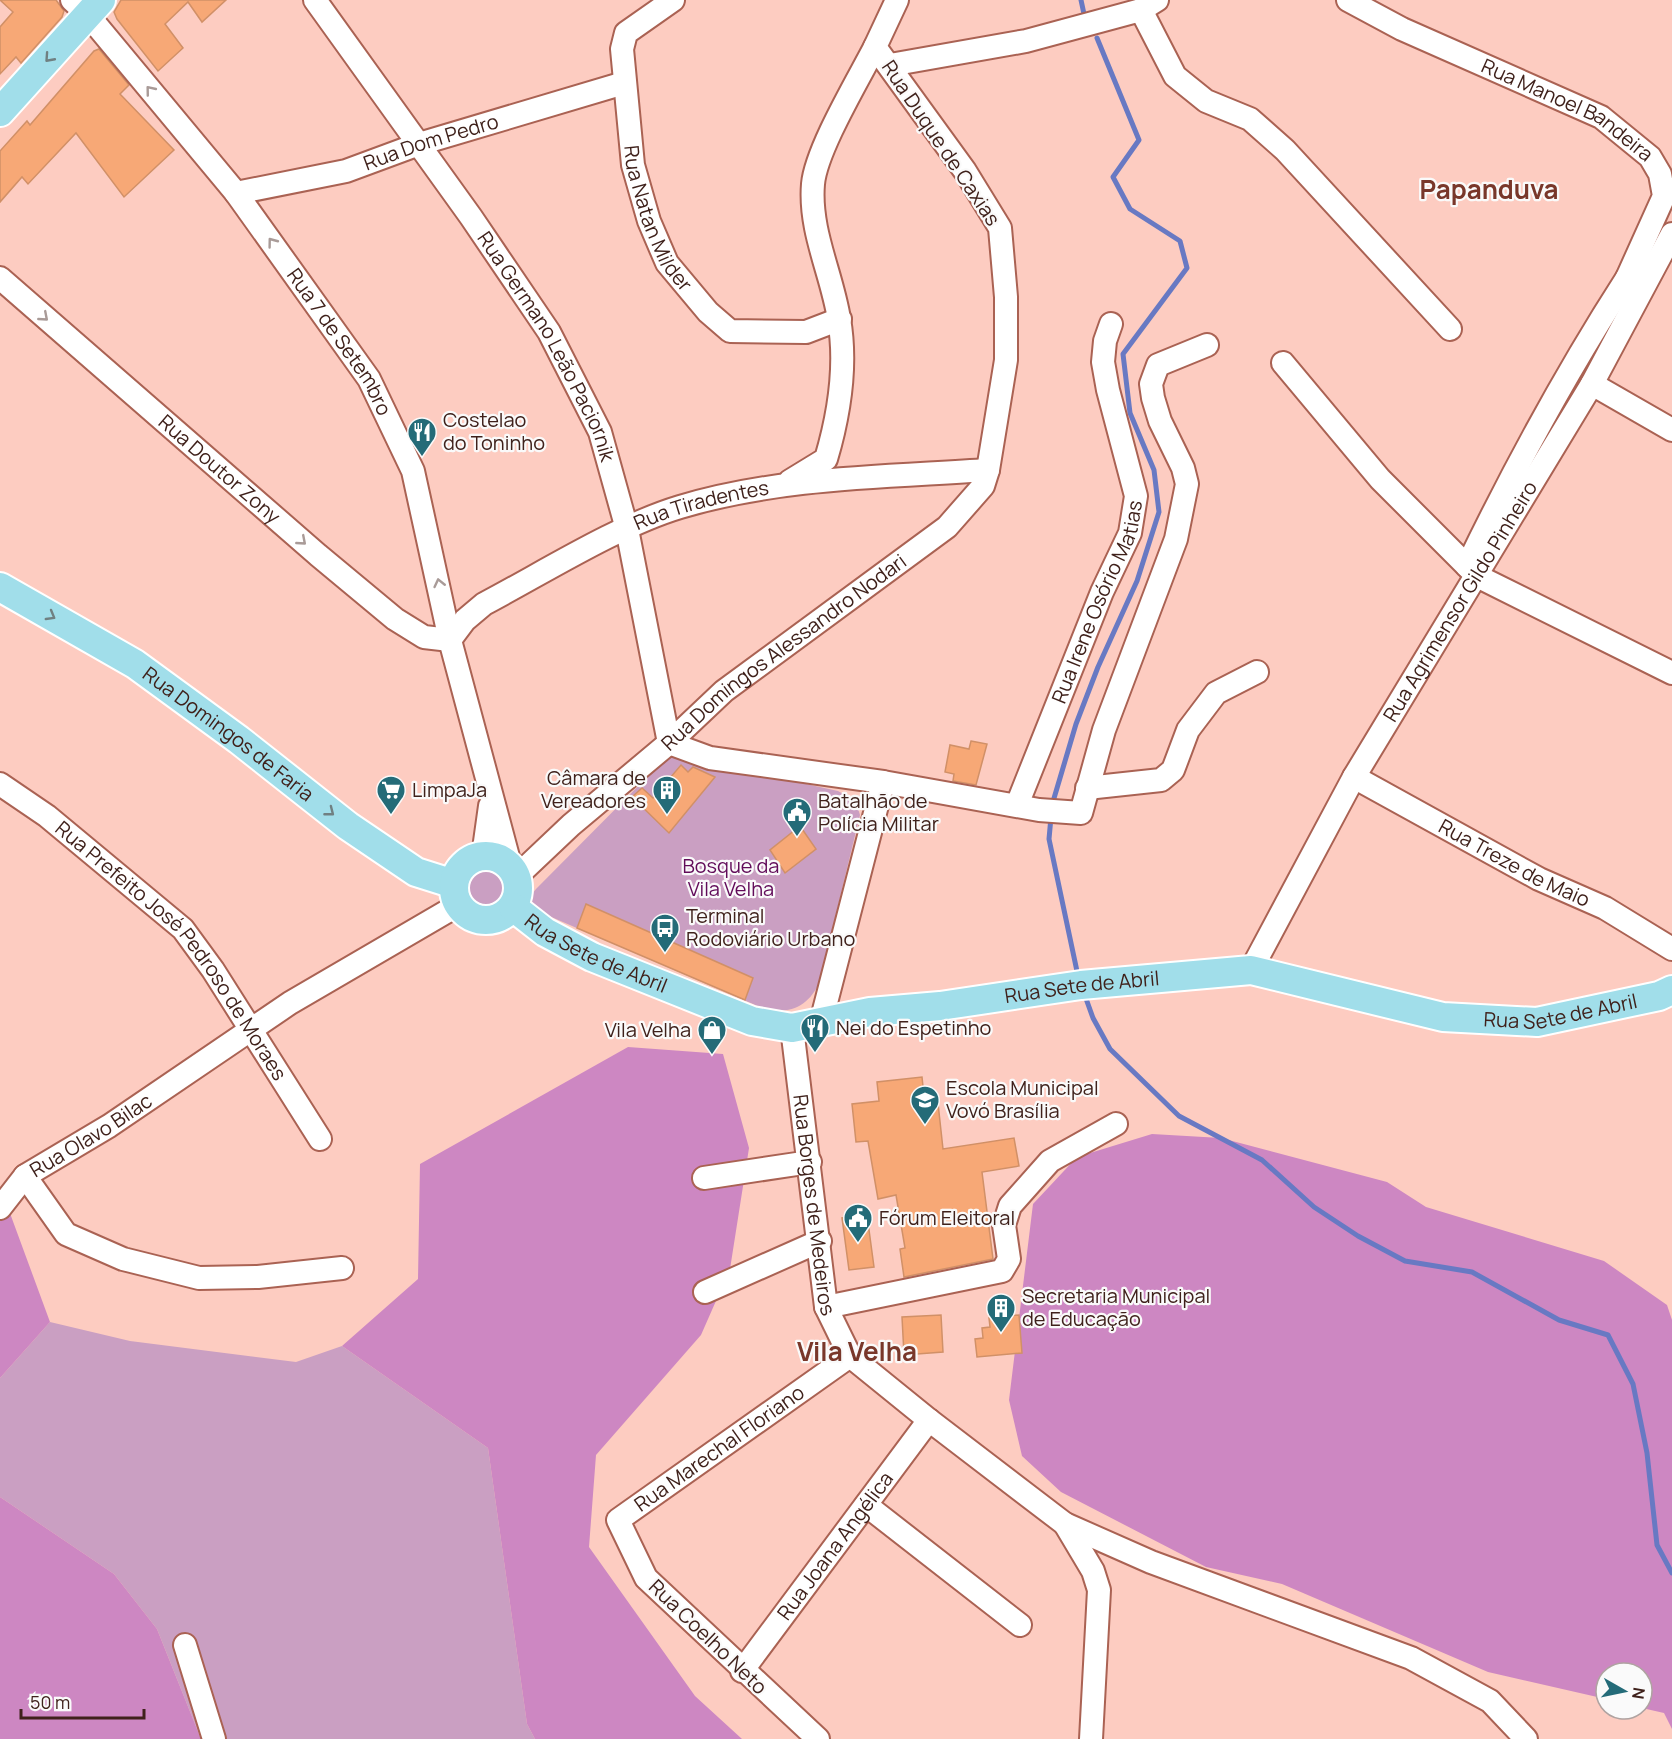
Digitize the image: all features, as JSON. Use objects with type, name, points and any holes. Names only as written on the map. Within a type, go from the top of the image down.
[{"type":"main road","points":[[0,112],[87,5]]},
{"type":"main road","name":"Rua Domingos de Faria","points":[[0,586],[135,664],[239,740],[348,826],[416,872],[456,894]]},
{"type":"main road","points":[[483,856],[494,856],[514,872],[517,897],[513,907],[506,914],[485,921],[475,919],[456,894],[464,864],[483,856]]},
{"type":"main road","name":"Rua Sete de Abril","points":[[513,907],[545,932],[592,957],[752,1021],[792,1028],[870,1012],[940,1006],[1081,985],[1251,970],[1443,1017],[1537,1022],[1659,996],[1672,990]]},
{"type":"street","name":"Rua Germano Leão Paciornik","points":[[315,0],[419,144],[549,332],[600,432],[627,529],[669,742]]},
{"type":"street","points":[[332,23],[336,0]]},
{"type":"street","name":"Rua Natan Milder","points":[[672,0],[626,33],[622,49],[633,165],[649,221],[668,263],[708,312],[730,331],[806,332],[840,320]]},
{"type":"street","name":"Rua Duque de Caxias","points":[[897,0],[883,56],[965,171],[1000,228],[1006,297],[1006,360],[988,470]]},
{"type":"street","name":"Rua Manoel Bandeira","points":[[1348,0],[1402,29],[1601,117],[1650,156],[1660,174],[1664,196],[1634,284]]},
{"type":"street","name":"Rua 7 de Setembro","points":[[87,5],[236,193],[369,379],[413,471],[450,640],[514,872]]},
{"type":"street","points":[[786,483],[826,459],[837,422],[841,358],[840,320],[815,227],[813,183],[828,138],[883,56],[1026,41],[1149,5],[1175,76],[1206,100],[1250,119],[1285,150],[1450,329]]},
{"type":"street","name":"Rua Dom Pedro","points":[[236,193],[346,171],[419,144],[624,83]]},
{"type":"street","name":"Rua Agrimensor Gildo Pinheiro","points":[[1251,970],[1354,777],[1472,571],[1592,384],[1634,284],[1672,234]]},
{"type":"street","name":"Rua Doutor Zony","points":[[0,278],[318,555],[395,619],[424,637],[450,640]]},
{"type":"street","points":[[1472,571],[1505,488],[1583,345],[1634,284]]},
{"type":"street","name":"Rua Irene Osório Matias","points":[[1028,807],[1102,592],[1130,533],[1136,496],[1108,390],[1103,362],[1105,341],[1111,324]]},
{"type":"street","points":[[669,742],[710,758],[883,782],[927,792],[1028,807],[1081,813],[1104,730],[1176,539],[1187,484],[1183,468],[1160,421],[1151,384],[1158,365],[1207,345]]},
{"type":"street","points":[[1283,363],[1380,479],[1472,571],[1672,673]]},
{"type":"street","points":[[1592,384],[1672,430]]},
{"type":"street","name":"Rua Tiradentes","points":[[450,640],[465,620],[484,604],[627,529],[680,507],[786,483],[988,470]]},
{"type":"street","name":"Rua Domingos Alessandro Nodari","points":[[514,872],[669,742],[724,691],[947,527],[982,486],[988,470]]},
{"type":"street","points":[[1087,788],[1161,780],[1173,770],[1188,730],[1216,693],[1257,672]]},
{"type":"street","name":"Rua Treze de Maio","points":[[1354,777],[1539,879],[1605,908],[1672,949]]},
{"type":"street","points":[[821,1022],[883,782]]},
{"type":"street","name":"Rua Prefeito José Pedroso de Moraes","points":[[0,784],[47,816],[183,929],[213,970],[320,1139]]},
{"type":"street","name":"Rua 7 de Setembro","points":[[483,856],[492,799]]},
{"type":"street","name":"Rua Olavo Bilac","points":[[342,1268],[258,1277],[200,1278],[123,1259],[66,1234],[25,1176],[109,1126],[249,1030],[330,979],[456,894]]},
{"type":"street","name":"Rua Borges de Medeiros","points":[[792,1028],[820,1241],[826,1307],[850,1356],[1065,1524]]},
{"type":"street","points":[[826,1307],[1002,1271],[1009,1259],[1004,1225],[1010,1206],[1050,1161],[1116,1124]]},
{"type":"street","points":[[704,1178],[810,1162]]},
{"type":"street","points":[[0,1208],[25,1176]]},
{"type":"street","points":[[705,1292],[820,1241]]},
{"type":"street","name":"Rua Marechal Floriano","points":[[618,1520],[850,1356]]},
{"type":"street","name":"Rua Joana Angélica","points":[[742,1671],[929,1420]]},
{"type":"street","points":[[866,1504],[1020,1625]]},
{"type":"street","name":"Rua Coelho Neto","points":[[618,1520],[646,1578],[742,1671],[818,1739]]},
{"type":"street","points":[[1065,1524],[1093,1571],[1099,1590],[1091,1739]]},
{"type":"street","points":[[1065,1524],[1151,1562],[1411,1658],[1490,1701],[1526,1739]]},
{"type":"street","points":[[185,1645],[214,1739]]},
{"type":"green space","name":"Bosque da Vila Velha","points":[[670,754],[838,791],[857,807],[860,815],[819,984],[810,998],[793,1009],[769,1011],[542,913],[532,904],[532,894],[536,889]]},
{"type":"green space","points":[[486,866],[501,873],[508,888],[501,903],[486,910],[471,903],[464,888],[471,873]]},
{"type":"green space","points":[[50,1322],[130,1341],[296,1362],[342,1346],[488,1448],[527,1724],[535,1739],[201,1739],[157,1629],[114,1574],[0,1497],[0,1378]]},
{"type":"shaded area","points":[[628,1047],[723,1054],[749,1148],[730,1269],[701,1335],[596,1455],[589,1547],[695,1696],[742,1739],[535,1739],[527,1724],[488,1448],[342,1346],[418,1279],[420,1164]]},
{"type":"shaded area","points":[[1152,1134],[1221,1138],[1387,1182],[1426,1207],[1604,1261],[1667,1305],[1672,1320],[1672,1729],[1664,1713],[1654,1711],[1654,1661],[1594,1661],[1594,1696],[1488,1672],[1282,1584],[1206,1567],[1061,1492],[1022,1456],[1009,1400],[1033,1204],[1077,1157]]},
{"type":"shaded area","points":[[0,1199],[11,1216],[50,1322],[0,1378]]},
{"type":"shaded area","points":[[0,1497],[114,1574],[157,1629],[201,1739],[0,1739]]},
{"type":"building","points":[[0,0],[56,0],[64,11],[62,17],[21,63],[16,57],[0,74],[0,27],[13,12]]},
{"type":"building","points":[[121,0],[226,0],[202,22],[188,2],[165,24],[183,48],[158,71],[117,19],[114,12]]},
{"type":"building","points":[[99,49],[129,85],[120,94],[174,150],[124,197],[76,133],[28,184],[22,177],[0,202],[0,151],[27,121],[30,125],[94,51]]},
{"type":"building","points":[[971,741],[987,744],[976,785],[953,781],[954,774],[945,772],[950,745],[969,749]]},
{"type":"building","name":"Câmara de Vereadores","points":[[681,765],[688,772],[693,767],[715,777],[669,833],[632,797],[642,788],[653,798]]},
{"type":"building","name":"Batalhão de Polícia Militar","points":[[800,826],[816,849],[785,873],[770,850]]},
{"type":"building","name":"Terminal Rodoviário Urbano","points":[[586,904],[753,978],[745,1000],[577,928]]},
{"type":"building","points":[[922,1077],[924,1096],[937,1094],[943,1149],[1014,1138],[1019,1166],[982,1172],[993,1259],[904,1277],[900,1249],[905,1248],[896,1195],[878,1199],[868,1141],[856,1142],[852,1104],[879,1101],[877,1082]]},
{"type":"building","name":"Fórum Eleitoral","points":[[867,1215],[874,1267],[849,1270],[842,1218]]},
{"type":"building","points":[[941,1315],[943,1352],[904,1355],[902,1317]]},
{"type":"building","name":"Secretaria Municipal de Educação","points":[[1019,1315],[1022,1353],[977,1357],[975,1339],[983,1338],[982,1328],[990,1327],[989,1318]]},
{"type":"waterway","points":[[1081,0],[1084,14]]},
{"type":"waterway","points":[[1052,805],[1076,724],[1098,667],[1137,581],[1159,512],[1154,470],[1130,413],[1123,354],[1187,268],[1180,241],[1130,209],[1113,177],[1139,140],[1097,38]]},
{"type":"waterway","points":[[1051,817],[1049,839],[1078,976]]},
{"type":"waterway","points":[[1084,993],[1093,1018],[1110,1049],[1179,1116],[1262,1160],[1314,1207],[1358,1236],[1405,1261],[1472,1272],[1559,1320],[1608,1335],[1633,1384],[1647,1453],[1657,1545],[1672,1573]]},
{"type":"place","name":"Costelao do Toninho","points":[[422,458]]},
{"type":"place","name":"LimpaJa","points":[[391,816]]},
{"type":"place","name":"Câmara de Vereadores","points":[[667,816]]},
{"type":"place","name":"Batalhão de Polícia Militar","points":[[797,838]]},
{"type":"place","name":"Terminal Rodoviário Urbano","points":[[665,954]]},
{"type":"place","name":"Nei do Espetinho","points":[[815,1054]]},
{"type":"place","name":"Vila Velha","points":[[712,1056]]},
{"type":"place","name":"Escola Municipal Vovó Brasília","points":[[925,1126]]},
{"type":"place","name":"Fórum Eleitoral","points":[[858,1244]]},
{"type":"place","name":"Secretaria Municipal de Educação","points":[[1001,1334]]},
{"type":"district","name":"Papanduva","points":[[1489,190]]},
{"type":"district","name":"Vila Velha","points":[[857,1352]]}]
